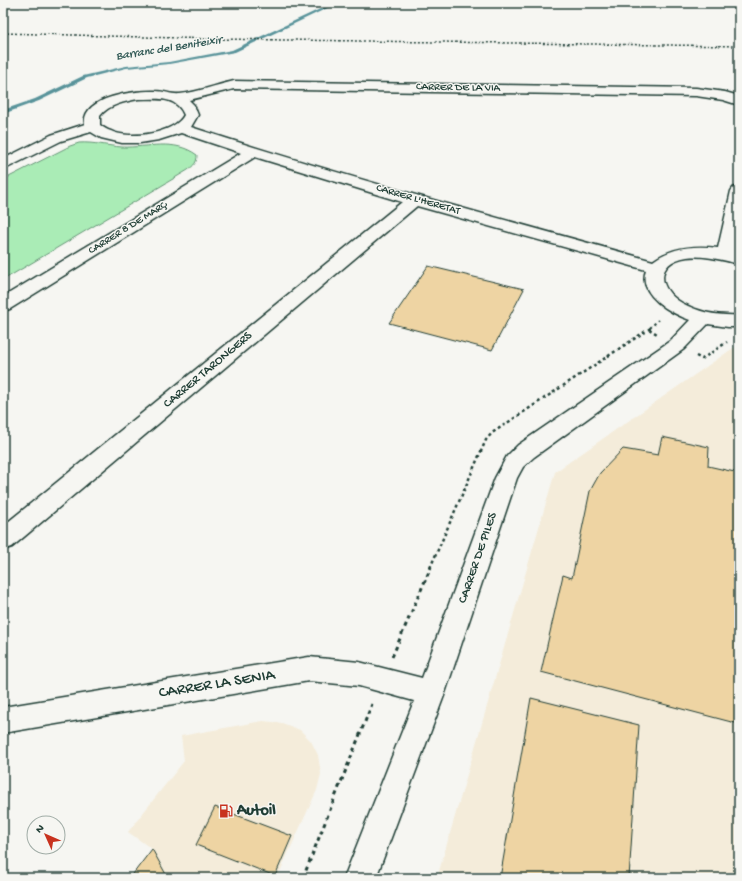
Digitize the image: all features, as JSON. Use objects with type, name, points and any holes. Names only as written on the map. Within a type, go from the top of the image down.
[{"type":"street","name":"CARRER DE LA VIA","points":[[177,99],[234,85],[696,92],[725,96],[739,101]]},
{"type":"street","points":[[138,95],[152,95],[177,99],[185,103],[190,108],[192,115],[188,122],[181,128],[155,138],[123,139],[110,137],[99,132],[93,126],[91,120],[94,114],[101,107],[118,100],[138,95]]},
{"type":"street","points":[[3,165],[56,138],[93,126]]},
{"type":"street","name":"CARRER L'HERETAT","points":[[181,128],[253,152],[414,200],[656,267]]},
{"type":"street","name":"CARRER 8 DE MARÇ","points":[[3,305],[253,152]]},
{"type":"street","points":[[739,190],[732,256],[711,252],[685,252],[664,260],[656,267],[653,276],[656,288],[666,300],[682,311],[703,318],[739,322]]},
{"type":"street","name":"CARRER TARONGERS","points":[[3,540],[414,200]]},
{"type":"street","name":"CARRER DE PILES","points":[[360,878],[431,692],[506,478],[515,462],[526,450],[677,345],[703,318]]},
{"type":"street","name":"CARRER LA SENIA","points":[[3,720],[309,669],[359,674],[431,692]]},
{"type":"path","points":[[3,33],[213,39],[739,46]]},
{"type":"path","points":[[302,878],[382,679],[486,440],[492,433],[655,324],[660,314]]},
{"type":"shaded area","points":[[739,344],[739,878],[437,878],[555,472]]},
{"type":"shaded area","name":"Autoil","points":[[263,721],[282,723],[300,730],[311,741],[318,755],[321,774],[317,790],[277,878],[168,878],[152,849],[128,832],[184,761],[181,736]]},
{"type":"green space","points":[[79,143],[122,147],[170,145],[188,150],[197,155],[197,158],[195,164],[188,170],[3,280],[3,180],[70,146]]},
{"type":"building","points":[[428,266],[524,289],[492,350],[389,323]]},
{"type":"building","points":[[662,437],[709,447],[708,466],[739,473],[739,724],[541,672],[563,575],[572,578],[590,491],[600,473],[623,449],[658,455]]},
{"type":"building","points":[[531,698],[639,725],[629,878],[500,878]]},
{"type":"building","points":[[215,807],[292,836],[275,876],[196,845]]},
{"type":"building","points":[[152,849],[168,878],[130,878]]},
{"type":"waterway","name":"Barranc del Beniteixir","points":[[3,112],[37,100],[85,77],[126,67],[169,63],[233,51],[336,3]]},
{"type":"place","name":"Autoil","points":[[226,811]]}]
